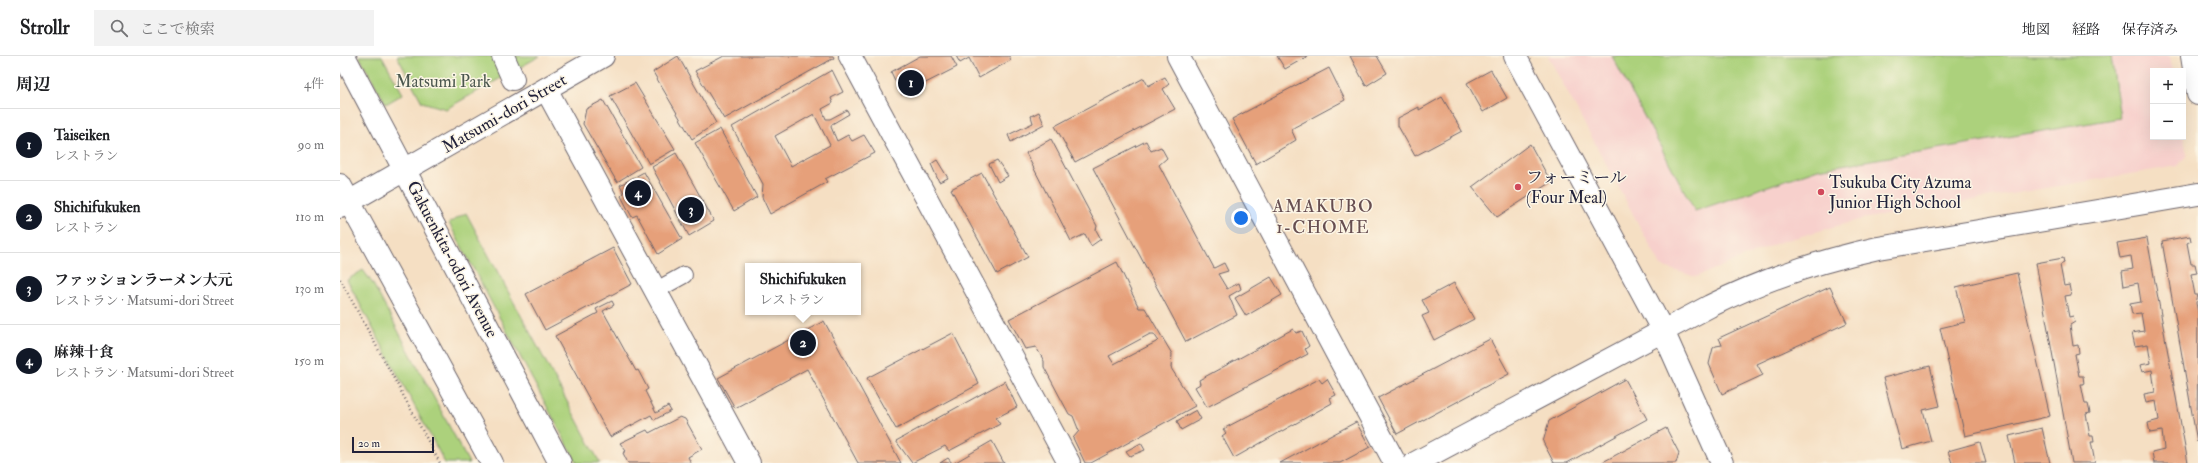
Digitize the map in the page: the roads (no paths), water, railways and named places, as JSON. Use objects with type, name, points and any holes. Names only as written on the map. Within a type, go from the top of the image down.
[{"type":"street","name":"Gakuenkita-odori Avenue","points":[[344,56],[405,168],[560,463]]},
{"type":"street","points":[[503,56],[513,79]]},
{"type":"street","name":"Matsumi-dori Street","points":[[343,198],[405,168],[603,56]]},
{"type":"street","points":[[850,56],[1069,463]]},
{"type":"street","points":[[1178,56],[1396,463]]},
{"type":"street","points":[[1515,56],[1663,331],[1722,463]]},
{"type":"street","points":[[2192,56],[2198,94]]},
{"type":"street","points":[[546,89],[749,463]]},
{"type":"street","points":[[1415,463],[1745,288],[1831,258],[1878,248],[2198,194]]},
{"type":"street","points":[[343,198],[492,463]]},
{"type":"lane","points":[[655,291],[684,275]]},
{"type":"place","name":"Taiseiken","points":[[911,83]]},
{"type":"place","name":"フォーミール (Four Meal)","points":[[1518,187]]},
{"type":"place","name":"Tsukuba City Azuma Junior High School","points":[[1821,192]]},
{"type":"place","name":"麻辣十食","points":[[638,193]]},
{"type":"place","name":"ファッションラーメン大元","points":[[691,210]]},
{"type":"place","name":"Shichifukuken","points":[[803,343]]},
{"type":"district","name":"AMAKUBO 1-CHOME","points":[[1323,216]]},
{"type":"park label","name":"Matsumi Park","points":[[443,81]]}]
